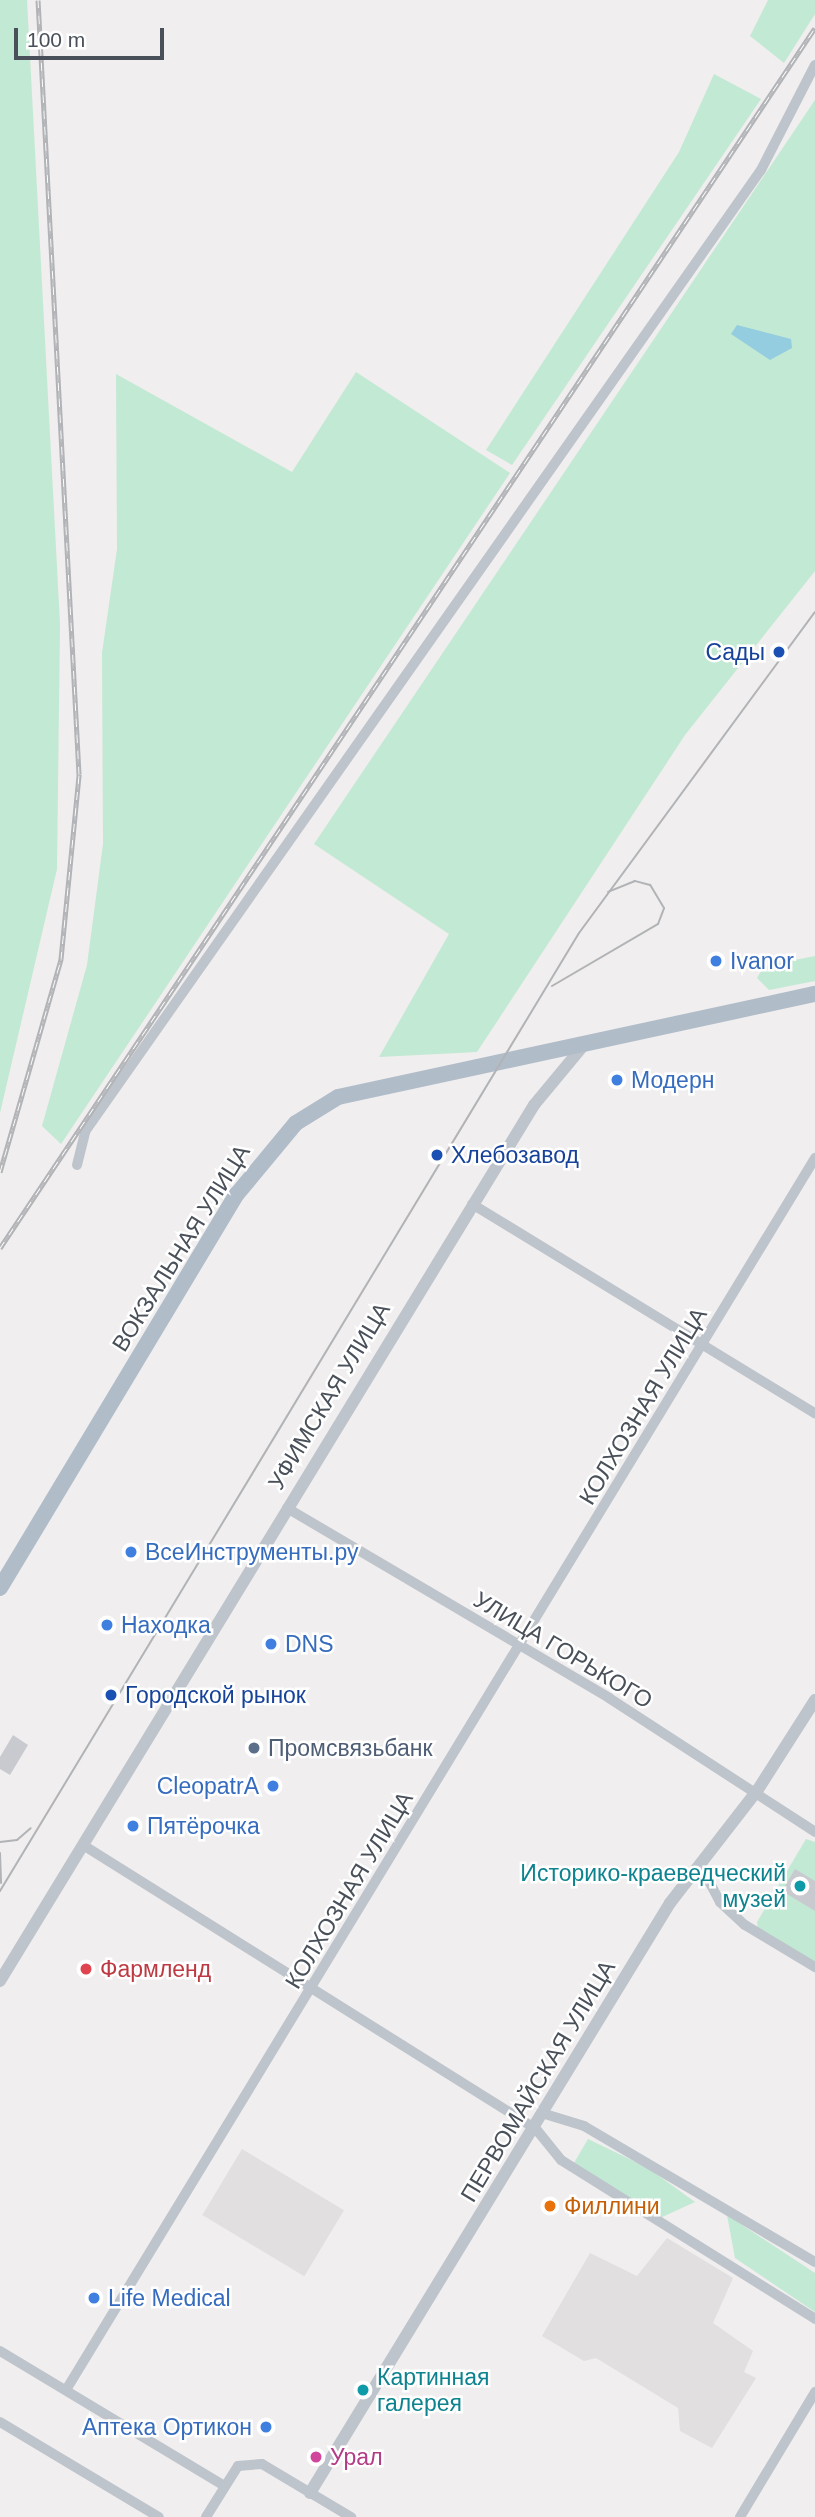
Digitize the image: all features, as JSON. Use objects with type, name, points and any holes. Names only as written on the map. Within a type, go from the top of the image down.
[{"type":"main road","points":[[583,1045],[815,994]]},
{"type":"main road","name":"ВОКЗАЛЬНАЯ УЛИЦА","points":[[0,1588],[237,1194],[296,1123],[338,1097],[583,1045]]},
{"type":"street","points":[[77,1165],[86,1130],[761,170],[815,65]]},
{"type":"street","name":"УФИМСКАЯ УЛИЦА","points":[[0,1981],[472,1204],[534,1105],[583,1045]]},
{"type":"street","name":"КОЛХОЗНАЯ УЛИЦА","points":[[65,2390],[704,1345],[815,1158]]},
{"type":"street","points":[[472,1204],[815,1413]]},
{"type":"street","name":"УЛИЦА ГОРЬКОГО","points":[[287,1508],[757,1791],[815,1832]]},
{"type":"street","name":"ПЕРВОМАЙСКАЯ УЛИЦА","points":[[310,2493],[536,2129],[670,1903],[757,1791],[815,1700]]},
{"type":"street","points":[[83,1845],[312,1986],[536,2129],[561,2160],[815,2319]]},
{"type":"street","points":[[701,1866],[720,1902],[745,1925],[815,1967]]},
{"type":"street","points":[[545,2114],[584,2126],[815,2262]]},
{"type":"street","points":[[0,2351],[225,2486]]},
{"type":"street","points":[[740,2517],[815,2392]]},
{"type":"street","points":[[0,2422],[159,2517]]},
{"type":"street","points":[[205,2517],[238,2466],[262,2464],[351,2517]]},
{"type":"shaded area","points":[[242,2149],[344,2210],[304,2276],[202,2215]]},
{"type":"shaded area","points":[[667,2238],[733,2278],[713,2323],[753,2351],[744,2372],[756,2378],[712,2448],[680,2431],[678,2408],[596,2358],[584,2361],[542,2336],[590,2253],[637,2276]]},
{"type":"green space","points":[[0,0],[27,0],[60,624],[57,869],[0,1113]]},
{"type":"green space","points":[[768,0],[815,0],[815,14],[784,63],[750,36]]},
{"type":"green space","points":[[714,74],[761,99],[512,465],[486,450],[679,152]]},
{"type":"green space","points":[[815,100],[815,571],[685,735],[477,1052],[379,1057],[449,934],[314,844]]},
{"type":"green space","points":[[356,372],[510,473],[61,1144],[42,1126],[87,965],[103,844],[102,653],[117,549],[116,374],[292,472]]},
{"type":"green space","points":[[815,956],[815,981],[769,990],[757,978],[764,966]]},
{"type":"green space","points":[[806,1839],[815,1842],[815,1963],[758,1929],[757,1922]]},
{"type":"green space","points":[[588,2139],[648,2168],[695,2202],[660,2218],[574,2163]]},
{"type":"green space","points":[[727,2215],[815,2273],[815,2312],[735,2258]]},
{"type":"water","points":[[737,325],[791,339],[792,348],[770,360],[731,334]]},
{"type":"building","points":[[13,1735],[28,1745],[10,1775],[0,1769],[0,1757]]},
{"type":"building","name":"Историко-краеведческий музей","points":[[795,1869],[815,1881],[815,1911],[782,1891]]},
{"type":"tram line","points":[[0,1891],[579,933],[815,612]]},
{"type":"tram line","points":[[552,986],[658,924],[664,908],[650,885],[635,881],[608,892]]},
{"type":"tram line","points":[[0,1842],[17,1840],[31,1828]]},
{"type":"tram line","points":[[0,1853],[1,1883]]},
{"type":"railway","points":[[0,1172],[61,959],[79,774],[38,0]]},
{"type":"railway","points":[[0,1248],[815,28]]},
{"type":"place","name":"Сады","points":[[779,652]]},
{"type":"place","name":"Ivanor","points":[[716,961]]},
{"type":"place","name":"Модерн","points":[[617,1080]]},
{"type":"place","name":"Хлебозавод","points":[[437,1155]]},
{"type":"place","name":"ВсеИнструменты.ру","points":[[131,1552]]},
{"type":"place","name":"Находка","points":[[107,1625]]},
{"type":"place","name":"DNS","points":[[271,1644]]},
{"type":"place","name":"Городской рынок","points":[[111,1695]]},
{"type":"place","name":"Промсвязьбанк","points":[[254,1748]]},
{"type":"place","name":"CleopatrA","points":[[273,1786]]},
{"type":"place","name":"Пятёрочка","points":[[133,1826]]},
{"type":"place","name":"Историко-краеведческий музей","points":[[800,1886]]},
{"type":"place","name":"Фармленд","points":[[86,1969]]},
{"type":"place","name":"Филлини","points":[[550,2206]]},
{"type":"place","name":"Life Medical","points":[[94,2298]]},
{"type":"place","name":"Картинная галерея","points":[[363,2390]]},
{"type":"place","name":"Аптека Ортикон","points":[[266,2427]]},
{"type":"place","name":"Урал","points":[[316,2457]]}]
